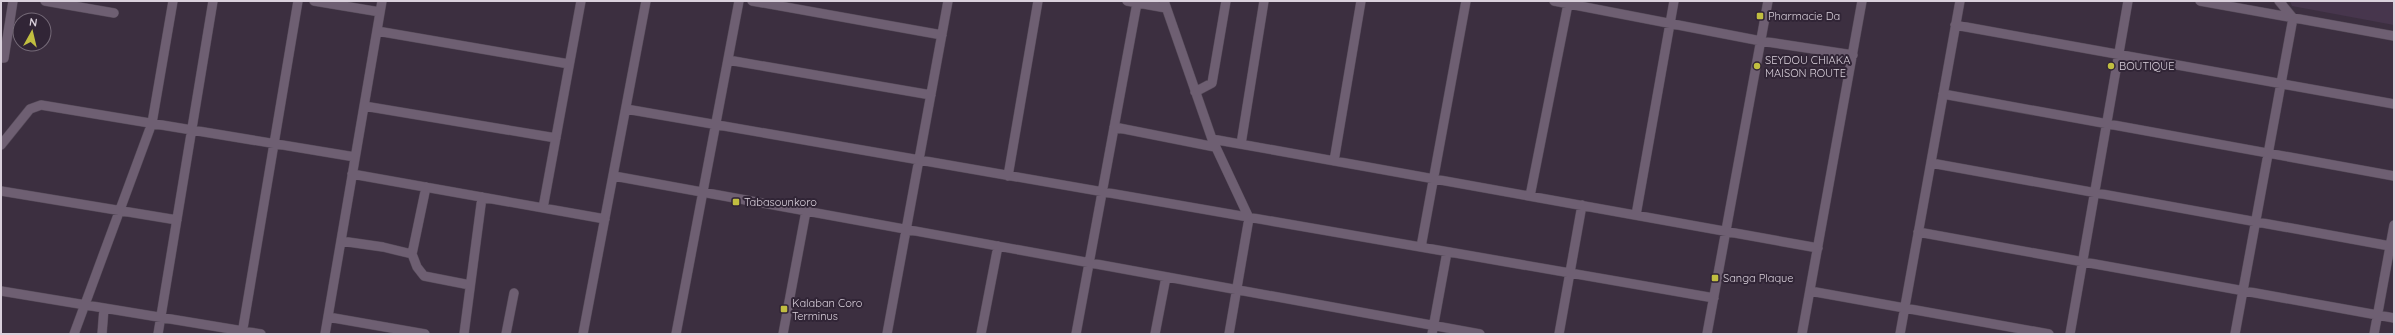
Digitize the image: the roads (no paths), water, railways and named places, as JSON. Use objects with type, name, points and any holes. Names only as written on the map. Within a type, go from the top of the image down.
[{"type":"street","points":[[1,58],[4,58],[13,1]]},
{"type":"street","points":[[45,1],[114,14]]},
{"type":"street","points":[[74,334],[152,123],[173,1]]},
{"type":"street","points":[[158,334],[213,1]]},
{"type":"street","points":[[243,332],[298,1]]},
{"type":"street","points":[[314,1],[380,12]]},
{"type":"street","points":[[325,334],[382,1]]},
{"type":"street","points":[[544,208],[581,1]]},
{"type":"street","points":[[583,334],[646,1]]},
{"type":"street","points":[[676,334],[739,1]]},
{"type":"street","points":[[752,1],[942,35]]},
{"type":"street","points":[[887,334],[948,1]]},
{"type":"street","points":[[1008,176],[1038,1]]},
{"type":"street","points":[[1128,1],[1165,4],[1214,143],[1249,218],[1229,334]]},
{"type":"street","points":[[1195,92],[1212,83],[1226,1]]},
{"type":"street","points":[[1241,144],[1264,1]]},
{"type":"street","points":[[1334,161],[1361,1]]},
{"type":"street","points":[[1421,247],[1466,1]]},
{"type":"street","points":[[1554,1],[1670,22],[1761,41],[1853,55]]},
{"type":"street","points":[[1636,215],[1674,1]]},
{"type":"street","points":[[1707,334],[1768,1]]},
{"type":"street","points":[[1802,334],[1862,1]]},
{"type":"street","points":[[1900,334],[1960,1]]},
{"type":"street","points":[[2070,334],[2128,1]]},
{"type":"street","points":[[2200,1],[2394,36]]},
{"type":"street","points":[[2278,1],[2293,18]]},
{"type":"street","points":[[1076,334],[1138,3]]},
{"type":"street","points":[[1530,196],[1568,4]]},
{"type":"street","points":[[2235,334],[2293,18]]},
{"type":"street","points":[[1955,25],[2394,104]]},
{"type":"street","points":[[377,31],[569,64]]},
{"type":"street","points":[[728,60],[931,95]]},
{"type":"street","points":[[1943,94],[2394,176]]},
{"type":"street","points":[[1,145],[30,109],[41,105],[355,157]]},
{"type":"street","points":[[364,106],[556,138]]},
{"type":"street","points":[[626,109],[1714,298]]},
{"type":"street","points":[[1114,127],[1214,143],[1241,144],[1818,248]]},
{"type":"street","points":[[1931,163],[2390,246]]},
{"type":"street","points":[[352,174],[605,219]]},
{"type":"street","points":[[614,176],[1237,290],[1433,330],[1480,334]]},
{"type":"street","points":[[426,187],[412,254],[417,267],[424,276],[470,285]]},
{"type":"street","points":[[1,191],[177,220]]},
{"type":"street","points":[[464,334],[482,197]]},
{"type":"street","points":[[1559,334],[1582,205]]},
{"type":"street","points":[[783,334],[806,211]]},
{"type":"street","points":[[2374,334],[2394,225]]},
{"type":"street","points":[[1918,232],[2394,318]]},
{"type":"street","points":[[341,241],[383,247],[412,254]]},
{"type":"street","points":[[981,334],[998,246]]},
{"type":"street","points":[[1433,330],[1447,252]]},
{"type":"street","points":[[1156,334],[1166,277]]},
{"type":"street","points":[[1,291],[261,334]]},
{"type":"street","points":[[1810,291],[2049,334]]},
{"type":"street","points":[[506,334],[514,293]]},
{"type":"street","points":[[102,334],[104,308]]},
{"type":"street","points":[[328,317],[424,334]]},
{"type":"place","name":"Pharmacie Da","points":[[1760,16]]},
{"type":"place","name":"SEYDOU CHIAKA MAISON ROUTE","points":[[1757,66]]},
{"type":"place","name":"BOUTIQUE","points":[[2111,66]]},
{"type":"place","name":"Tabasounkoro","points":[[736,202]]},
{"type":"place","name":"Sanga Plaque","points":[[1715,278]]},
{"type":"place","name":"Kalaban Coro Terminus","points":[[784,309]]}]
